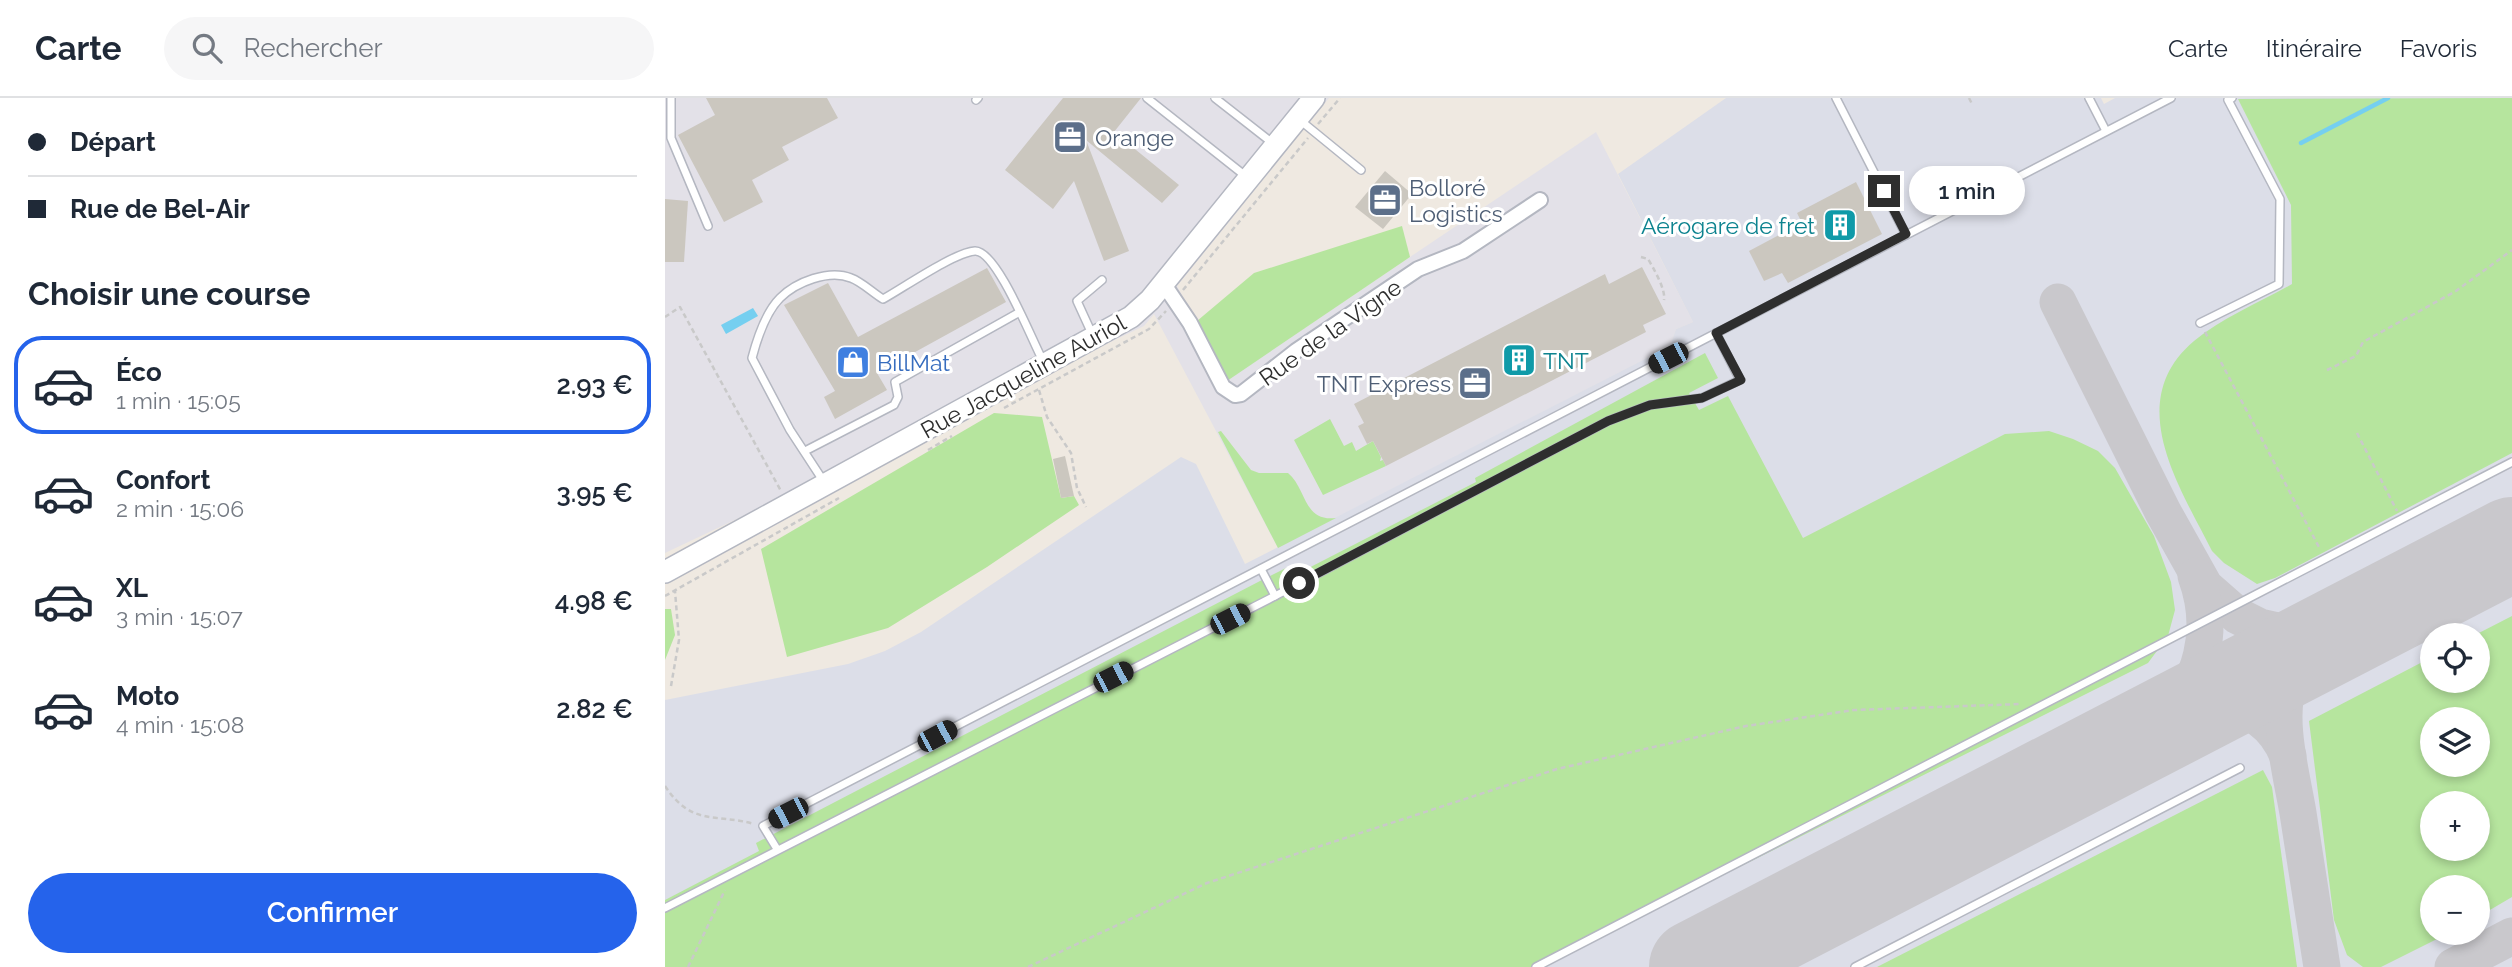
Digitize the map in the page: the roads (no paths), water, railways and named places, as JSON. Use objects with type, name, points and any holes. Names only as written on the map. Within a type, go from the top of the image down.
[{"type":"street","name":"Rue Jacqueline Auriol","points":[[670,582],[788,504],[1131,317],[1163,283],[1314,98]]},
{"type":"street","name":"Rue de la Vigne","points":[[1163,283],[1190,323],[1223,387],[1235,395],[1241,394],[1296,351],[1418,269],[1463,251],[1539,200]]},
{"type":"lane","points":[[671,98],[671,138],[708,226]]},
{"type":"lane","points":[[1147,98],[1249,178]]},
{"type":"lane","points":[[1215,98],[1225,101],[1275,146]]},
{"type":"lane","points":[[1836,98],[1906,234]]},
{"type":"lane","points":[[2089,98],[2106,131]]},
{"type":"lane","points":[[777,849],[763,826],[2171,98]]},
{"type":"lane","points":[[2200,323],[2279,284],[2280,199],[2228,100],[2232,98]]},
{"type":"lane","points":[[1297,118],[1361,170]]},
{"type":"lane","points":[[826,484],[752,358],[758,337],[779,298],[828,274],[851,278],[883,299],[973,251],[983,252],[990,257],[1044,364]]},
{"type":"lane","points":[[1093,337],[1077,301],[1102,280]]},
{"type":"lane","points":[[805,451],[894,405],[898,397],[895,382],[1018,313]]},
{"type":"lane","points":[[665,908],[1275,596],[1608,421],[1650,405],[1702,398],[1741,380],[1716,333]]},
{"type":"lane","points":[[1537,967],[2512,462]]},
{"type":"lane","points":[[1261,569],[1275,596]]},
{"type":"lane","points":[[1855,967],[2240,768]]},
{"type":"water","points":[[753,308],[758,316],[726,334],[721,325]]},
{"type":"waterway","points":[[2301,143],[2388,98]]},
{"type":"place","name":"Orange","points":[[1070,137]]},
{"type":"place","name":"Bolloré Logistics","points":[[1385,200]]},
{"type":"place","name":"Aérogare de fret","points":[[1840,225]]},
{"type":"place","name":"TNT","points":[[1519,360]]},
{"type":"place","name":"BillMat","points":[[853,362]]},
{"type":"place","name":"TNT Express","points":[[1475,383]]}]
